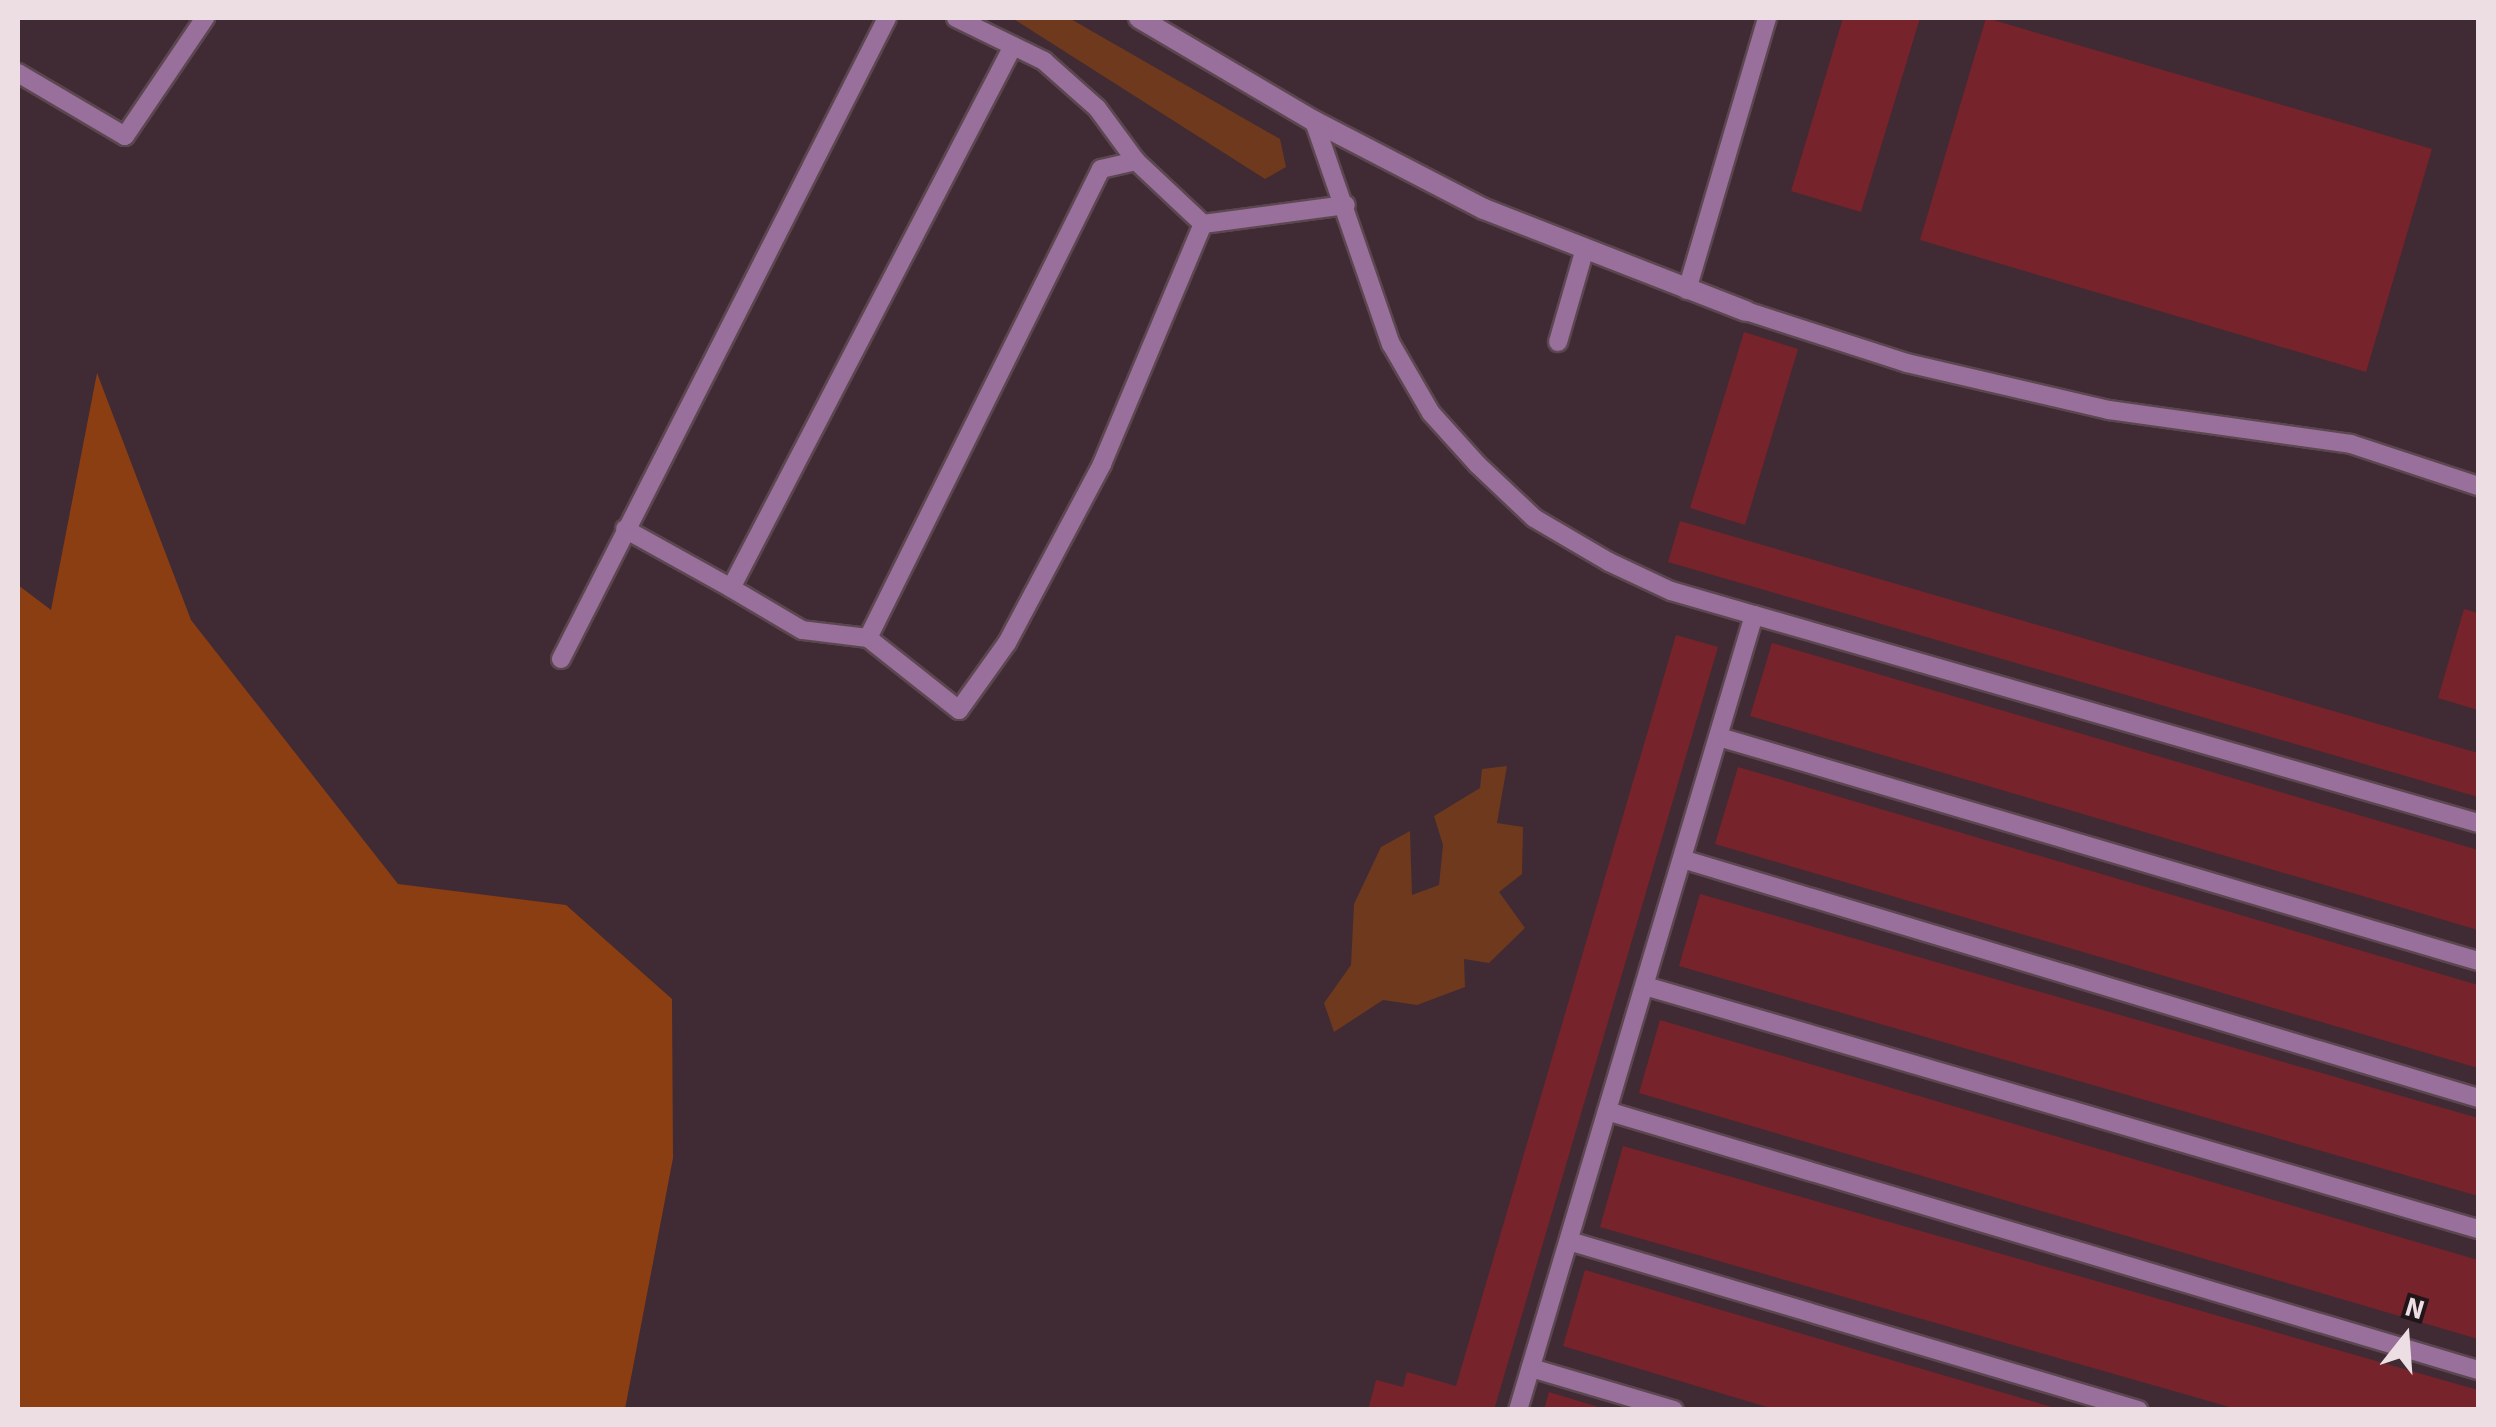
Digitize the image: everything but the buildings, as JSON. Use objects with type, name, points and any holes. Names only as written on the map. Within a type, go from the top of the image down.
[{"type":"street","points":[[1139,18],[1314,120],[1484,209],[1584,252],[1746,311]]},
{"type":"lane","points":[[18,72],[125,136],[205,18]]},
{"type":"lane","points":[[561,658],[887,18]]},
{"type":"lane","points":[[956,18],[1044,62],[1097,108],[1136,162],[1203,224]]},
{"type":"lane","points":[[1687,290],[1768,18]]},
{"type":"lane","points":[[731,588],[1013,46]]},
{"type":"lane","points":[[1314,120],[1391,344],[1431,413],[1478,466],[1534,518],[1609,562],[1671,591],[2478,823]]},
{"type":"lane","points":[[868,638],[1101,169],[1136,162]]},
{"type":"lane","points":[[1203,224],[1346,205]]},
{"type":"lane","points":[[624,530],[802,630],[868,638],[959,710],[1007,643],[1102,464],[1203,224]]},
{"type":"lane","points":[[1558,342],[1584,252]]},
{"type":"lane","points":[[1746,311],[1908,363],[2109,410],[2351,444],[2478,486]]},
{"type":"lane","points":[[1518,1410],[1754,615]]},
{"type":"lane","points":[[1719,736],[2478,960]]},
{"type":"lane","points":[[1682,859],[2478,1098]]},
{"type":"lane","points":[[1645,986],[2478,1229]]},
{"type":"lane","points":[[1607,1111],[2478,1370]]},
{"type":"lane","points":[[1569,1241],[2138,1410]]},
{"type":"lane","points":[[1532,1368],[1674,1410]]},
{"type":"shaded area","points":[[1012,18],[1069,18],[1280,139],[1286,167],[1265,179]]},
{"type":"shaded area","points":[[97,373],[191,620],[398,884],[566,905],[672,999],[673,1158],[625,1409],[18,1409],[18,585],[51,610]]},
{"type":"shaded area","points":[[1507,766],[1497,823],[1523,827],[1522,874],[1499,892],[1525,928],[1489,963],[1464,959],[1465,987],[1417,1005],[1383,1000],[1334,1032],[1324,1003],[1351,965],[1354,904],[1381,847],[1410,831],[1412,895],[1439,885],[1443,845],[1434,816],[1480,788],[1482,769]]}]
